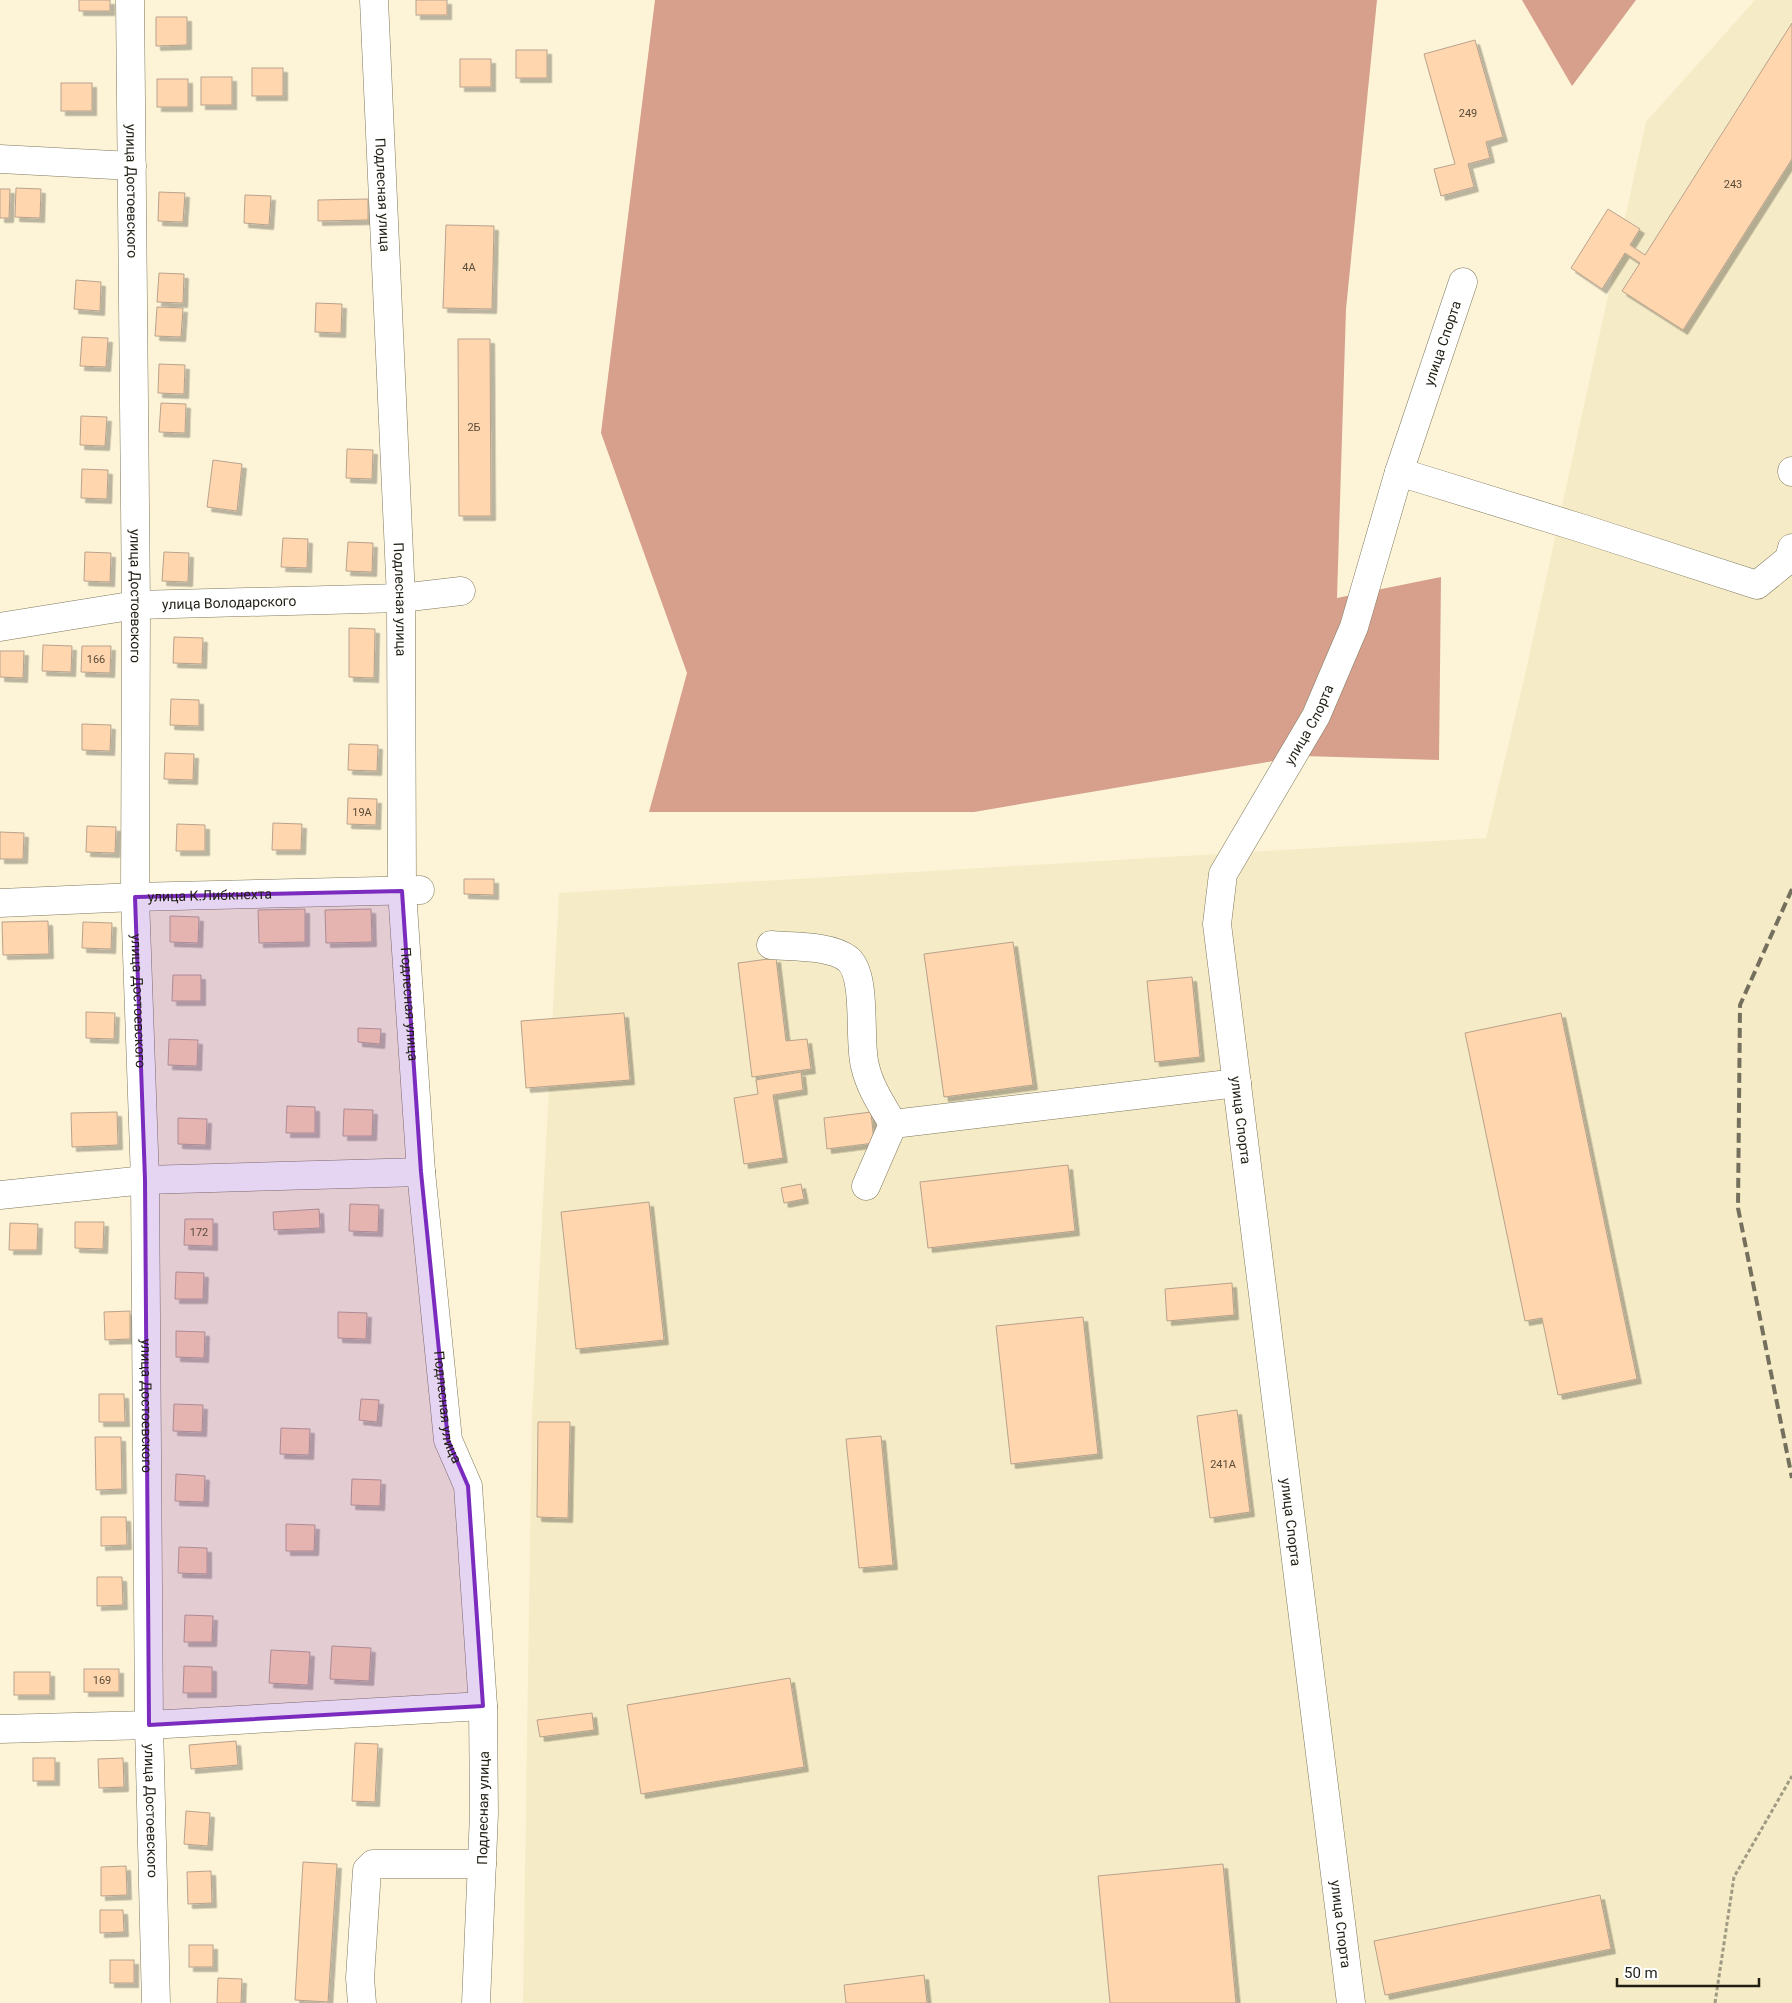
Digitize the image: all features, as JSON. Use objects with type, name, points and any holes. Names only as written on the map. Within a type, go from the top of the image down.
[{"type":"street","name":"улица Достоевского","points":[[130,0],[136,605],[135,897],[145,1180],[149,1725],[156,2003]]},
{"type":"street","name":"Подлесная улица","points":[[374,0],[401,598],[421,1172],[448,1440],[468,1486],[483,1706],[484,1813],[476,2003]]},
{"type":"street","points":[[0,159],[132,166]]},
{"type":"street","name":"улица Спорта","points":[[1351,2003],[1217,924],[1224,874],[1316,716],[1354,627],[1399,472],[1463,282]]},
{"type":"street","points":[[1399,472],[1757,585],[1790,559],[1792,548]]},
{"type":"street","name":"улица Володарского","points":[[0,627],[136,605],[401,598],[461,591]]},
{"type":"street","name":"улица К.Либкнехта","points":[[0,903],[135,897],[411,891]]},
{"type":"street","points":[[770,945],[833,950],[849,960],[859,978],[864,1064],[872,1088],[893,1124]]},
{"type":"street","points":[[893,1124],[1237,1082]]},
{"type":"street","points":[[866,1186],[893,1124]]},
{"type":"street","points":[[0,1195],[145,1180],[421,1172]]},
{"type":"street","points":[[0,1729],[149,1725],[483,1706]]},
{"type":"street","points":[[362,2003],[360,1978],[367,1870],[373,1864],[482,1864]]},
{"type":"path","points":[[1715,2003],[1734,1877],[1792,1776]]},
{"type":"highlighted area","points":[[402,891],[421,1172],[448,1440],[468,1486],[483,1706],[149,1725],[145,1180],[135,897]]},
{"type":"shaded area","points":[[655,0],[1377,0],[1346,309],[1337,598],[1441,577],[1439,760],[1303,756],[974,812],[649,812],[687,673],[601,433]]},
{"type":"shaded area","points":[[1522,0],[1636,0],[1572,86]]},
{"type":"shaded area","points":[[1755,0],[1792,0],[1792,2003],[523,2003],[532,1416],[559,893],[1486,838],[1525,675],[1646,122]]},
{"type":"building","points":[[79,0],[110,0],[110,11],[79,11]]},
{"type":"building","points":[[416,0],[447,0],[447,15],[416,15]]},
{"type":"building","points":[[156,17],[187,17],[187,45],[156,46]]},
{"type":"building","points":[[1792,23],[1792,159],[1683,330],[1622,291],[1640,263],[1625,253],[1602,289],[1571,268],[1608,209],[1640,229],[1630,245],[1645,255]]},
{"type":"building","points":[[1475,40],[1503,137],[1486,142],[1490,158],[1468,164],[1474,187],[1441,196],[1434,169],[1455,164],[1424,54]]},
{"type":"building","points":[[516,50],[547,50],[547,78],[516,78]]},
{"type":"building","points":[[460,59],[491,59],[491,87],[460,87]]},
{"type":"building","points":[[252,68],[283,68],[283,96],[252,96]]},
{"type":"building","points":[[201,77],[232,77],[232,105],[201,105]]},
{"type":"building","points":[[157,79],[188,79],[188,107],[157,107]]},
{"type":"building","points":[[61,83],[92,83],[92,111],[61,111]]},
{"type":"building","points":[[16,188],[41,189],[40,218],[15,217]]},
{"type":"building","points":[[0,189],[10,189],[9,218],[0,218]]},
{"type":"building","points":[[159,192],[185,193],[183,222],[158,221]]},
{"type":"building","points":[[245,195],[271,196],[269,225],[244,223]]},
{"type":"building","points":[[368,199],[368,220],[318,221],[318,200]]},
{"type":"building","points":[[446,225],[494,226],[492,309],[443,308]]},
{"type":"building","points":[[159,273],[184,274],[183,303],[157,302]]},
{"type":"building","points":[[76,280],[101,282],[100,311],[74,309]]},
{"type":"building","points":[[316,303],[342,304],[341,333],[315,332]]},
{"type":"building","points":[[157,307],[183,308],[181,337],[155,336]]},
{"type":"building","points":[[82,337],[108,338],[106,367],[80,366]]},
{"type":"building","points":[[458,339],[490,339],[491,516],[459,516]]},
{"type":"building","points":[[159,364],[185,365],[184,394],[158,393]]},
{"type":"building","points":[[161,403],[186,404],[185,433],[159,432]]},
{"type":"building","points":[[81,416],[107,417],[105,446],[80,445]]},
{"type":"building","points":[[347,449],[373,450],[372,479],[346,478]]},
{"type":"building","points":[[213,460],[242,464],[237,511],[207,507]]},
{"type":"building","points":[[82,469],[108,470],[107,499],[81,498]]},
{"type":"building","points":[[283,538],[308,539],[307,568],[281,567]]},
{"type":"building","points":[[348,542],[373,543],[372,572],[346,571]]},
{"type":"building","points":[[85,552],[111,553],[110,582],[84,581]]},
{"type":"building","points":[[164,552],[189,553],[188,582],[162,581]]},
{"type":"building","points":[[349,628],[375,629],[374,678],[349,677]]},
{"type":"building","points":[[174,637],[203,638],[202,664],[173,663]]},
{"type":"building","points":[[43,645],[72,646],[71,672],[42,671]]},
{"type":"building","points":[[82,646],[111,646],[110,673],[81,672]]},
{"type":"building","points":[[0,651],[24,651],[23,678],[0,677]]},
{"type":"building","points":[[171,699],[199,700],[199,726],[170,725]]},
{"type":"building","points":[[82,724],[111,725],[110,751],[82,750]]},
{"type":"building","points":[[349,744],[378,745],[377,771],[348,770]]},
{"type":"building","points":[[165,753],[194,754],[193,780],[164,779]]},
{"type":"building","points":[[348,798],[377,799],[376,825],[347,824]]},
{"type":"building","points":[[273,823],[302,824],[301,850],[272,850]]},
{"type":"building","points":[[177,824],[205,825],[205,851],[176,851]]},
{"type":"building","points":[[87,826],[116,827],[115,853],[86,852]]},
{"type":"building","points":[[0,832],[24,833],[23,859],[0,859]]},
{"type":"building","points":[[464,879],[494,879],[494,895],[464,894]]},
{"type":"building","points":[[305,909],[305,942],[259,943],[258,910]]},
{"type":"building","points":[[371,909],[372,942],[326,943],[325,910]]},
{"type":"building","points":[[170,916],[199,917],[198,943],[170,942]]},
{"type":"building","points":[[48,921],[49,954],[3,955],[2,922]]},
{"type":"building","points":[[83,922],[112,923],[111,949],[82,948]]},
{"type":"building","points":[[1013,942],[1033,1085],[944,1097],[924,954]]},
{"type":"building","points":[[776,958],[786,1041],[807,1039],[811,1069],[752,1077],[738,963]]},
{"type":"building","points":[[173,975],[201,975],[201,1001],[172,1001]]},
{"type":"building","points":[[1192,977],[1200,1057],[1155,1062],[1147,981]]},
{"type":"building","points":[[86,1012],[115,1013],[114,1039],[86,1038]]},
{"type":"building","points":[[624,1013],[630,1080],[526,1088],[521,1021]]},
{"type":"building","points":[[1561,1013],[1637,1379],[1558,1395],[1542,1318],[1525,1321],[1465,1033]]},
{"type":"building","points":[[358,1028],[381,1029],[380,1044],[358,1042]]},
{"type":"building","points":[[169,1039],[198,1040],[197,1066],[168,1065]]},
{"type":"building","points":[[801,1072],[803,1090],[773,1095],[783,1158],[744,1164],[734,1098],[758,1094],[756,1080]]},
{"type":"building","points":[[287,1106],[315,1107],[315,1133],[286,1133]]},
{"type":"building","points":[[344,1109],[373,1110],[372,1136],[343,1136]]},
{"type":"building","points":[[117,1112],[118,1145],[72,1147],[71,1113]]},
{"type":"building","points":[[871,1112],[874,1143],[827,1149],[824,1118]]},
{"type":"building","points":[[178,1118],[207,1119],[206,1145],[178,1144]]},
{"type":"building","points":[[1068,1165],[1075,1231],[928,1248],[920,1182]]},
{"type":"building","points":[[801,1184],[804,1199],[784,1203],[781,1188]]},
{"type":"building","points":[[649,1202],[664,1340],[576,1349],[561,1212]]},
{"type":"building","points":[[350,1204],[379,1205],[378,1232],[349,1231]]},
{"type":"building","points":[[319,1209],[320,1228],[274,1230],[273,1212]]},
{"type":"building","points":[[185,1219],[213,1219],[213,1246],[184,1245]]},
{"type":"building","points":[[75,1222],[104,1222],[103,1249],[75,1248]]},
{"type":"building","points":[[10,1223],[38,1224],[37,1250],[9,1250]]},
{"type":"building","points":[[176,1272],[204,1273],[203,1299],[175,1299]]},
{"type":"building","points":[[1232,1283],[1234,1315],[1167,1321],[1165,1289]]},
{"type":"building","points":[[130,1311],[130,1339],[105,1340],[104,1312]]},
{"type":"building","points":[[338,1312],[367,1313],[366,1339],[338,1338]]},
{"type":"building","points":[[1083,1317],[1098,1454],[1011,1464],[996,1326]]},
{"type":"building","points":[[176,1331],[205,1332],[204,1358],[176,1357]]},
{"type":"building","points":[[99,1394],[124,1394],[125,1422],[99,1422]]},
{"type":"building","points":[[361,1399],[379,1400],[377,1422],[359,1420]]},
{"type":"building","points":[[174,1404],[203,1405],[202,1432],[173,1431]]},
{"type":"building","points":[[1237,1410],[1250,1512],[1210,1518],[1197,1416]]},
{"type":"building","points":[[538,1422],[570,1422],[568,1518],[537,1517]]},
{"type":"building","points":[[281,1428],[310,1429],[309,1455],[280,1454]]},
{"type":"building","points":[[881,1436],[893,1565],[859,1568],[846,1439]]},
{"type":"building","points":[[95,1437],[121,1437],[122,1489],[96,1490]]},
{"type":"building","points":[[176,1474],[205,1476],[204,1502],[175,1501]]},
{"type":"building","points":[[352,1479],[381,1480],[380,1506],[351,1505]]},
{"type":"building","points":[[101,1517],[126,1517],[127,1545],[101,1546]]},
{"type":"building","points":[[286,1524],[315,1525],[314,1551],[286,1551]]},
{"type":"building","points":[[179,1547],[207,1548],[207,1574],[178,1573]]},
{"type":"building","points":[[97,1577],[122,1577],[123,1605],[97,1606]]},
{"type":"building","points":[[185,1615],[213,1616],[212,1642],[184,1642]]},
{"type":"building","points":[[332,1646],[371,1648],[369,1681],[330,1679]]},
{"type":"building","points":[[271,1650],[310,1652],[308,1685],[269,1683]]},
{"type":"building","points":[[184,1666],[212,1667],[212,1693],[183,1693]]},
{"type":"building","points":[[84,1669],[119,1669],[119,1692],[84,1692]]},
{"type":"building","points":[[14,1672],[50,1672],[50,1695],[14,1695]]},
{"type":"building","points":[[790,1678],[804,1767],[641,1794],[627,1705]]},
{"type":"building","points":[[592,1713],[594,1730],[540,1737],[537,1720]]},
{"type":"building","points":[[236,1741],[238,1765],[191,1769],[189,1745]]},
{"type":"building","points":[[355,1743],[378,1744],[375,1802],[352,1801]]},
{"type":"building","points":[[33,1758],[55,1758],[55,1781],[33,1781]]},
{"type":"building","points":[[123,1758],[124,1787],[99,1788],[98,1759]]},
{"type":"building","points":[[186,1811],[210,1813],[208,1846],[184,1844]]},
{"type":"building","points":[[303,1862],[337,1864],[328,2002],[295,2000]]},
{"type":"building","points":[[1223,1864],[1236,2003],[1110,2003],[1098,1876]]},
{"type":"building","points":[[126,1866],[127,1895],[101,1896],[101,1867]]},
{"type":"building","points":[[211,1871],[212,1903],[188,1904],[187,1872]]},
{"type":"building","points":[[1600,1895],[1611,1949],[1385,1995],[1374,1941]]},
{"type":"building","points":[[100,1910],[123,1910],[124,1932],[100,1933]]},
{"type":"building","points":[[189,1945],[213,1945],[213,1967],[189,1967]]},
{"type":"building","points":[[110,1960],[134,1960],[134,1983],[110,1983]]},
{"type":"building","points":[[924,1975],[927,2003],[846,2003],[844,1985]]},
{"type":"building","points":[[218,1978],[242,1979],[241,2003],[217,2003]]},
{"type":"railway","points":[[1792,889],[1740,1005],[1738,1208],[1792,1478]]}]
